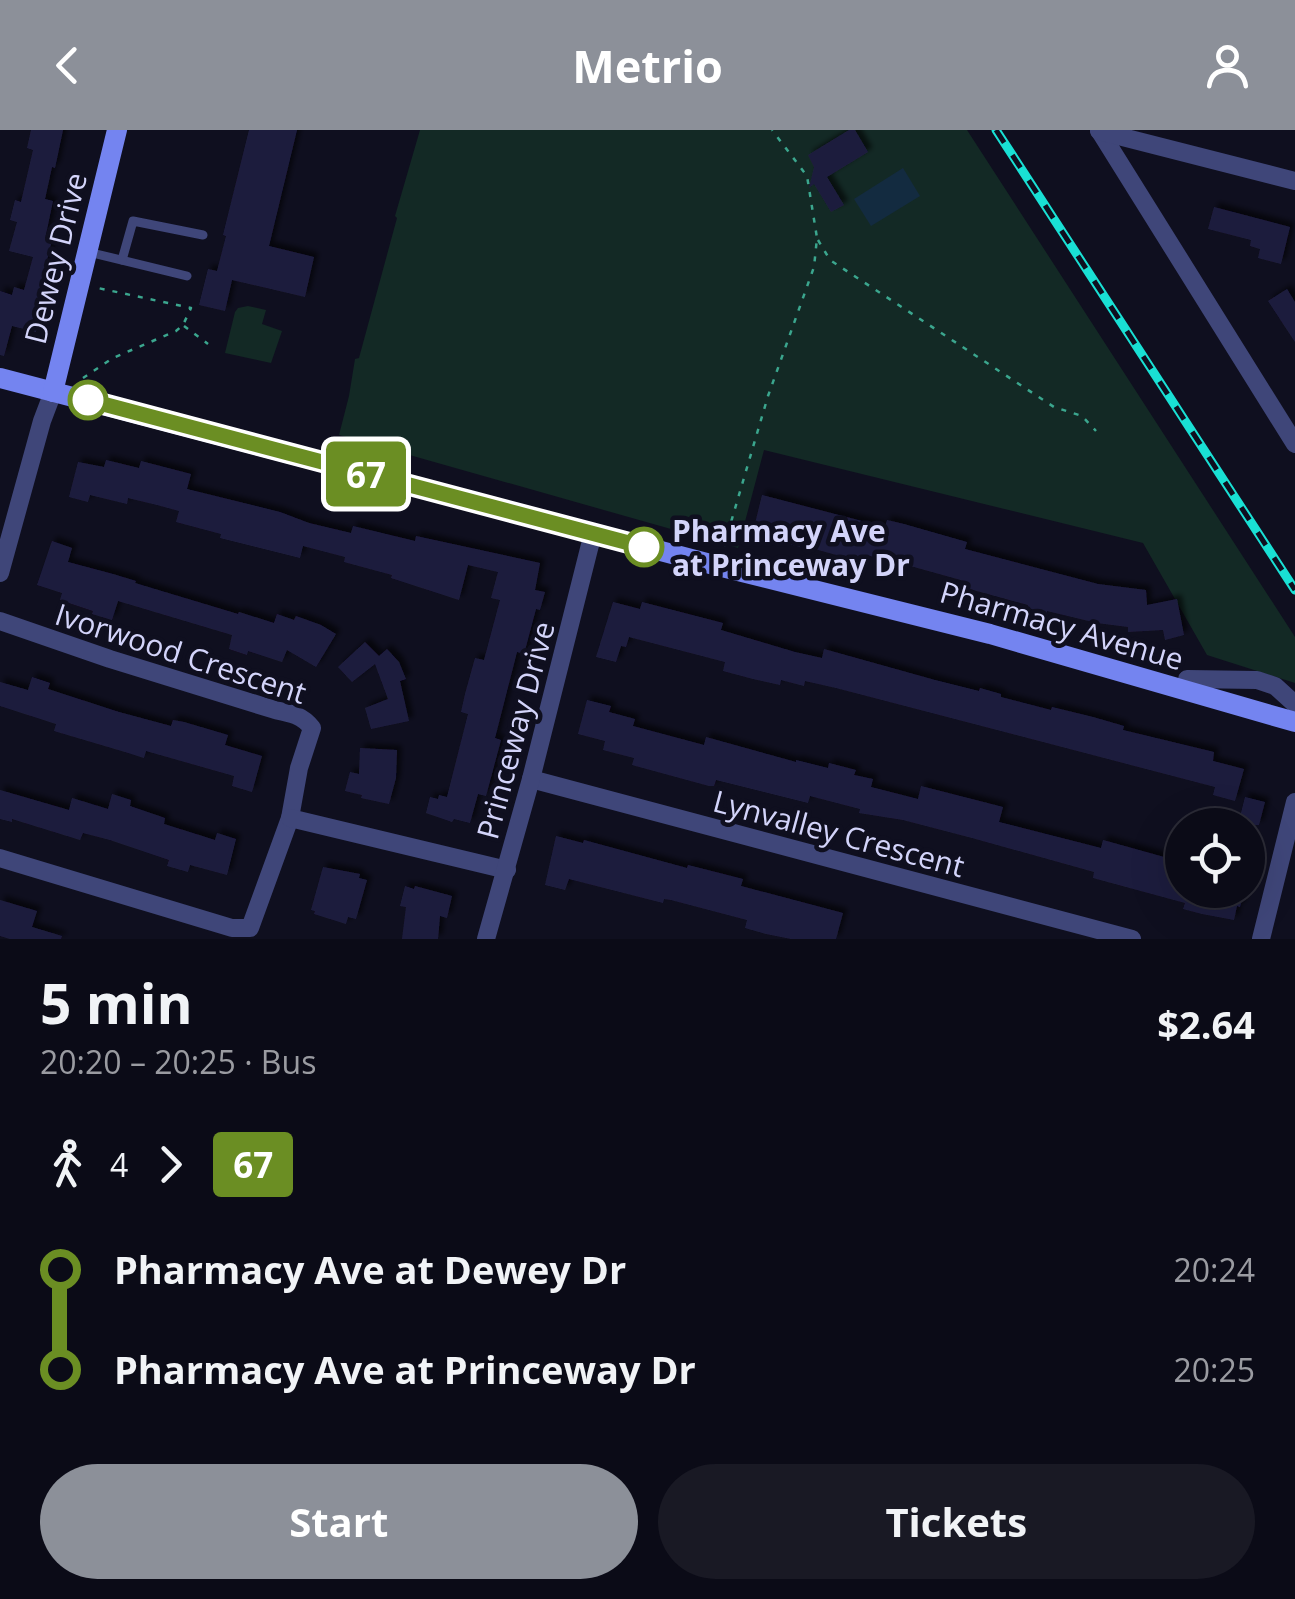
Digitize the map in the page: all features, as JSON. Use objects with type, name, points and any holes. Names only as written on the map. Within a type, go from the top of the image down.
[{"type":"street","name":"Dewey Drive","points":[[0,573],[53,392],[117,130]]},
{"type":"street","points":[[1099,130],[1295,181]]},
{"type":"street","points":[[1099,130],[1295,444]]},
{"type":"street","name":"Pharmacy Avenue","points":[[0,378],[1291,715]]},
{"type":"street","name":"Princeway Drive","points":[[486,939],[594,534]]},
{"type":"street","name":"Ivorwood Crescent","points":[[0,621],[128,665],[294,713],[308,722],[312,734],[299,768],[290,818]]},
{"type":"street","points":[[1187,680],[1257,680],[1275,686],[1291,715]]},
{"type":"street","name":"Lynvalley Crescent","points":[[531,779],[1132,939]]},
{"type":"street","points":[[1261,939],[1295,802]]},
{"type":"street","points":[[0,858],[232,928],[250,928],[290,818],[506,870]]},
{"type":"lane","points":[[122,260],[133,222],[203,235]]},
{"type":"lane","points":[[88,252],[187,276]]},
{"type":"path","points":[[718,566],[768,396],[814,267],[818,238],[807,176],[772,130]]},
{"type":"path","points":[[818,238],[830,260],[1054,407],[1082,416],[1096,432]]},
{"type":"path","points":[[83,378],[113,358],[176,331],[190,308],[97,288]]},
{"type":"path","points":[[183,325],[208,344]]},
{"type":"green space","points":[[420,130],[967,130],[1295,637],[1295,683],[1207,655],[1143,543],[764,450],[738,548],[339,435],[355,359],[359,358]]},
{"type":"green space","points":[[248,306],[266,310],[262,324],[282,331],[271,363],[225,353],[235,312]]},
{"type":"water","points":[[903,168],[920,196],[871,226],[854,199]]},
{"type":"building","points":[[31,130],[63,130],[45,199],[53,201],[45,239],[51,244],[41,285],[47,286],[36,332],[12,326],[4,356],[0,355],[0,291],[12,295],[14,287],[24,290],[33,257],[9,251],[17,222],[10,220],[15,200],[21,202],[33,150],[27,148]]},
{"type":"building","points":[[249,130],[297,130],[269,246],[314,257],[305,297],[232,280],[225,311],[199,305],[208,269],[217,271]]},
{"type":"building","points":[[855,130],[868,152],[827,177],[844,205],[831,212],[814,184],[809,188],[814,167],[808,155]]},
{"type":"building","points":[[1214,207],[1290,227],[1281,264],[1258,258],[1260,249],[1250,246],[1251,240],[1208,229]]},
{"type":"building","points":[[1287,289],[1295,302],[1295,342],[1268,301]]},
{"type":"building","points":[[106,460],[139,468],[141,461],[191,474],[187,489],[351,533],[353,526],[415,541],[416,536],[540,563],[535,590],[545,592],[540,610],[536,609],[524,654],[517,652],[495,738],[501,740],[486,796],[478,794],[470,823],[454,819],[452,822],[426,813],[430,797],[447,797],[468,714],[461,712],[465,694],[475,658],[484,660],[500,600],[491,598],[498,572],[468,565],[459,600],[344,562],[345,557],[303,546],[300,558],[220,538],[221,534],[176,522],[179,511],[157,505],[128,498],[127,504],[90,495],[88,502],[69,497],[78,462],[104,467]]},
{"type":"building","points":[[762,495],[885,527],[887,520],[904,524],[967,542],[965,549],[1098,584],[1146,590],[1147,605],[1177,599],[1184,635],[1165,640],[1163,630],[1128,632],[1128,627],[1027,608],[1028,605],[966,588],[968,582],[896,562],[866,555],[862,562],[785,543],[753,532]]},
{"type":"building","points":[[52,541],[72,548],[68,562],[274,623],[277,614],[294,620],[296,616],[336,634],[316,667],[287,650],[282,662],[229,649],[232,635],[118,601],[112,620],[92,614],[93,611],[60,600],[62,593],[37,585]]},
{"type":"building","points":[[613,602],[640,609],[642,602],[723,623],[721,630],[795,652],[822,658],[824,649],[1214,752],[1213,761],[1244,769],[1235,801],[1213,795],[1215,787],[836,688],[805,681],[804,686],[753,679],[723,671],[725,662],[629,637],[616,662],[596,657]]},
{"type":"building","points":[[365,642],[379,656],[387,649],[399,662],[406,679],[400,681],[409,721],[371,729],[365,708],[388,699],[375,664],[352,682],[338,667]]},
{"type":"building","points":[[32,677],[50,683],[48,689],[119,712],[171,726],[173,720],[184,722],[228,735],[225,745],[262,756],[252,792],[232,786],[234,776],[146,751],[144,758],[54,731],[56,724],[0,706],[0,682],[28,690]]},
{"type":"building","points":[[587,700],[611,706],[609,712],[635,719],[633,726],[704,745],[706,737],[796,762],[828,768],[829,763],[873,779],[871,787],[918,799],[921,786],[1003,807],[999,822],[1101,848],[1103,840],[1165,857],[1165,898],[1093,878],[1094,872],[903,820],[859,813],[860,809],[810,796],[808,803],[716,780],[714,786],[709,786],[632,765],[634,758],[603,750],[605,741],[578,734]]},
{"type":"building","points":[[360,748],[397,750],[396,778],[389,804],[345,791],[350,772],[359,774]]},
{"type":"building","points":[[0,790],[69,810],[72,798],[108,809],[112,794],[131,800],[130,806],[165,818],[164,824],[215,840],[217,833],[236,839],[227,875],[190,865],[188,872],[167,866],[169,860],[110,840],[83,833],[80,840],[12,819],[0,819]]},
{"type":"building","points":[[1245,797],[1265,802],[1263,808],[1242,808]]},
{"type":"building","points":[[556,836],[743,879],[741,886],[843,913],[836,939],[791,939],[766,934],[745,928],[747,920],[569,879],[565,890],[545,885]]},
{"type":"building","points":[[323,867],[360,874],[359,878],[367,880],[356,919],[348,917],[346,924],[311,910]]},
{"type":"building","points":[[405,886],[452,896],[447,918],[440,916],[438,939],[402,939],[406,907],[400,906]]},
{"type":"building","points":[[0,900],[37,911],[32,927],[62,936],[61,939],[0,936]]},
{"type":"building","points":[[1183,908],[1237,908],[1234,920]]},
{"type":"railway","points":[[996,130],[1295,590]]},
{"type":"bus line","name":"67","points":[[88,400],[644,547]]},
{"type":"place","name":"Pharmacy Ave at Princeway Dr","points":[[644,547]]}]
